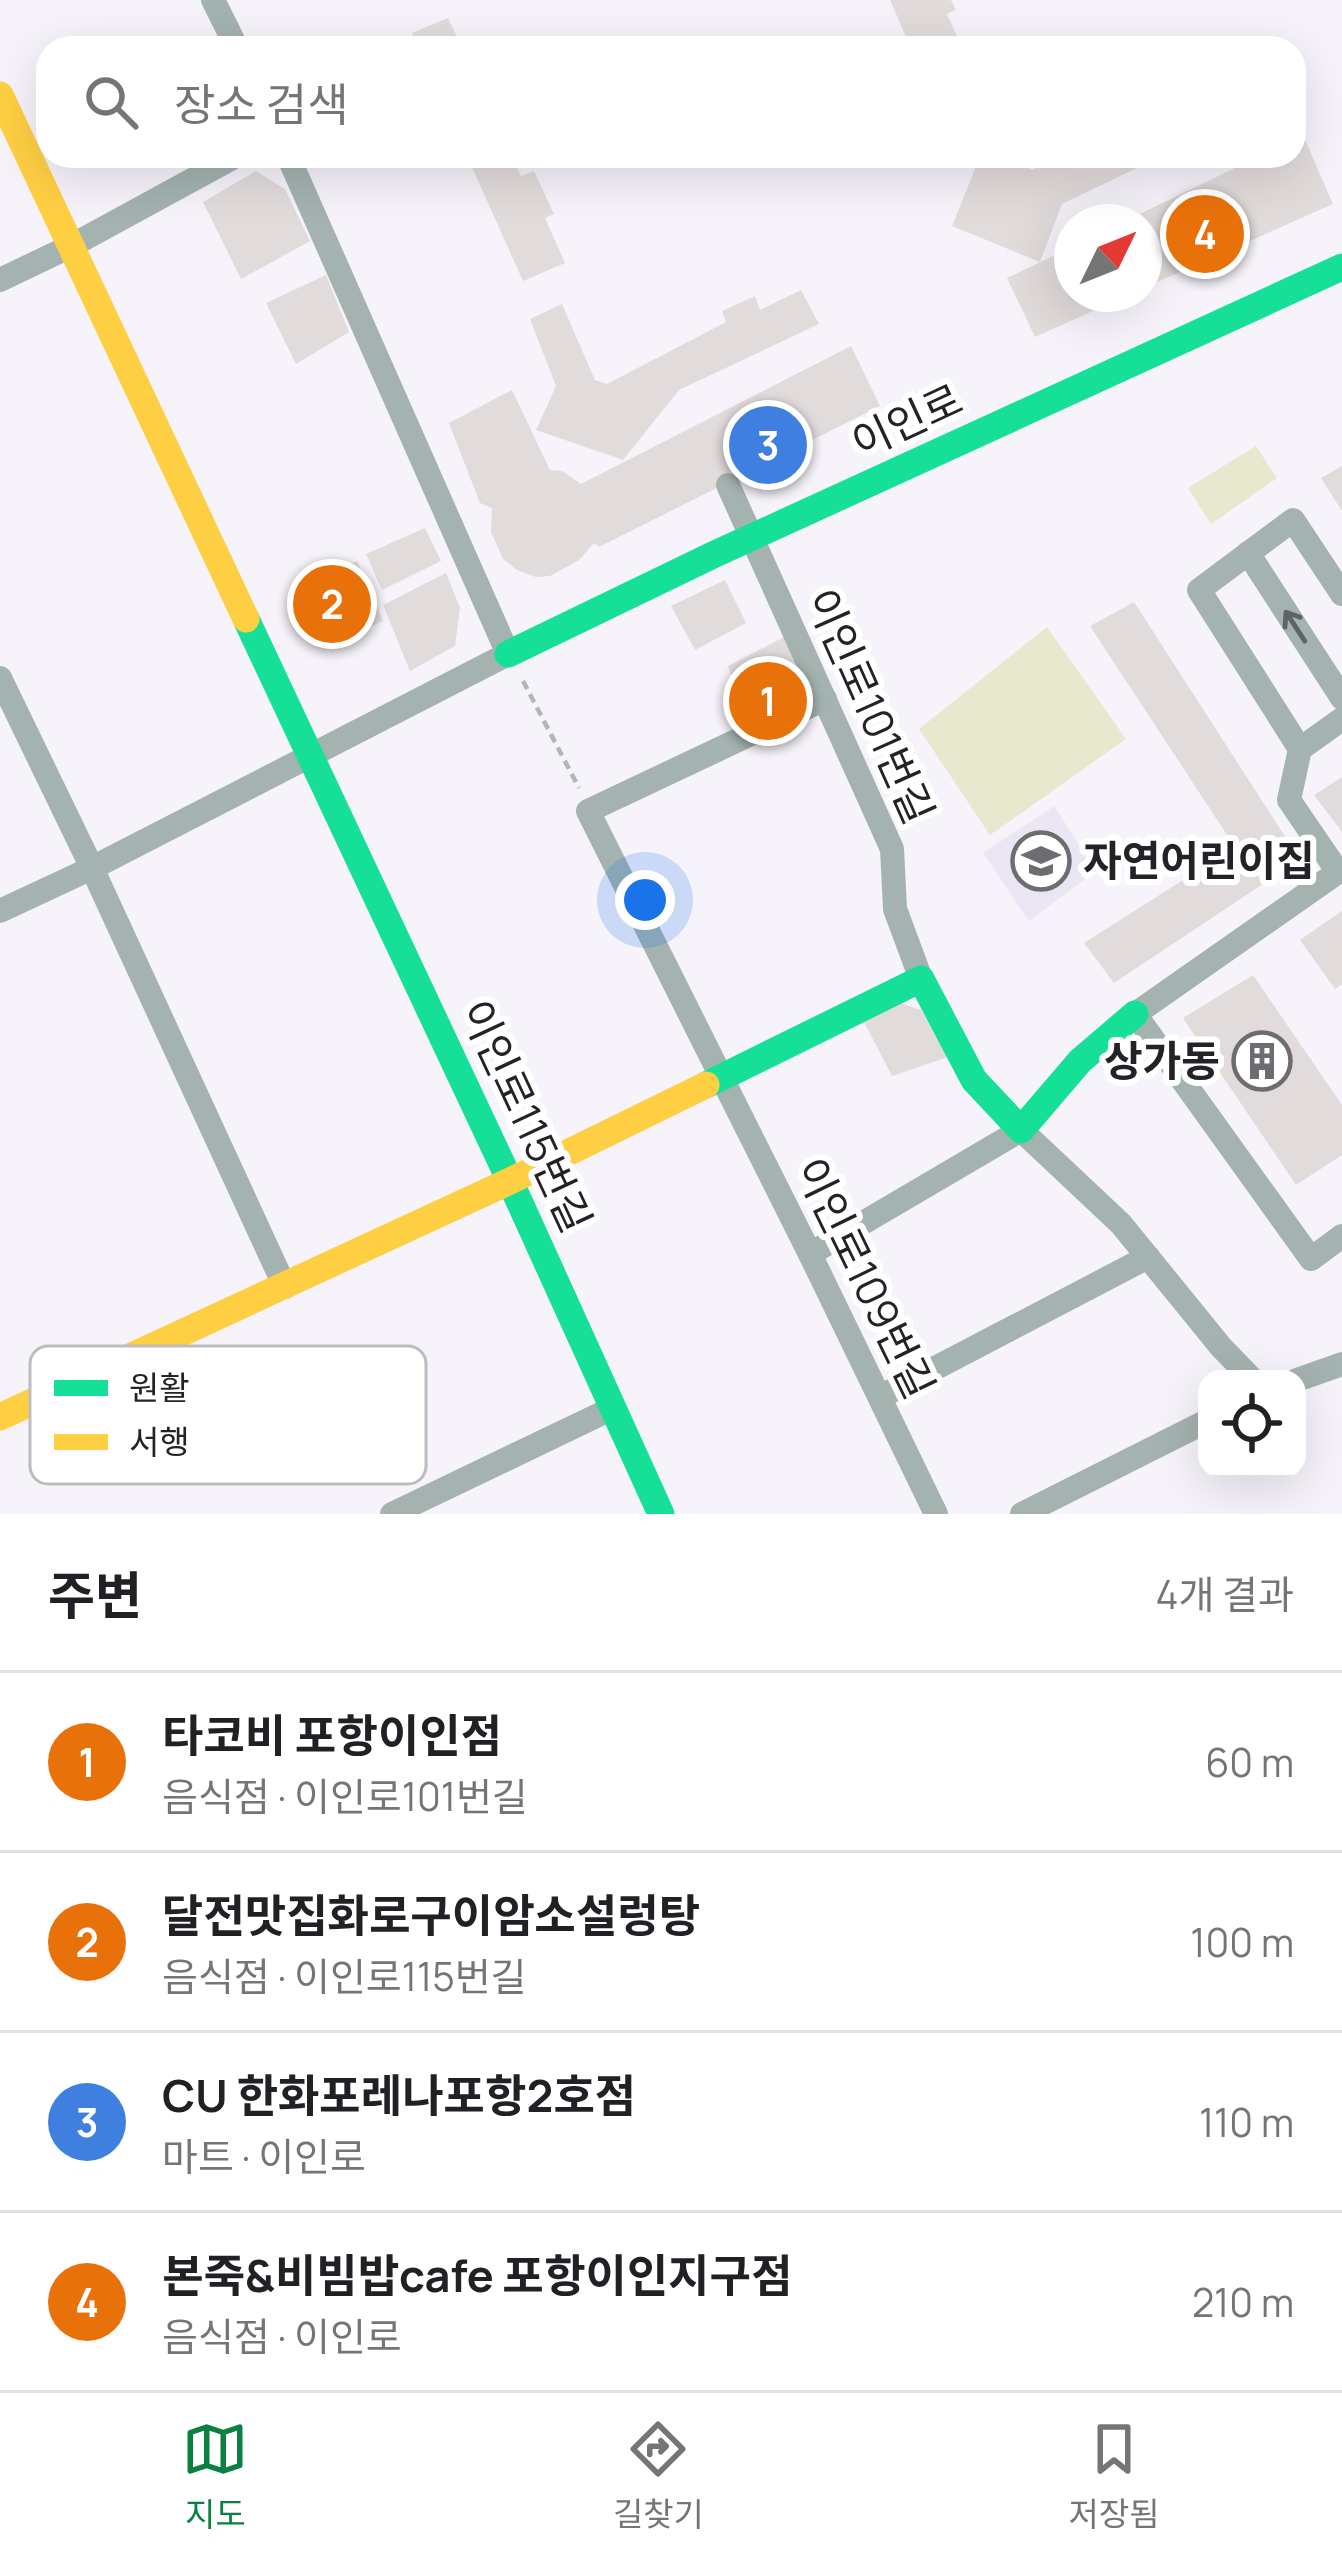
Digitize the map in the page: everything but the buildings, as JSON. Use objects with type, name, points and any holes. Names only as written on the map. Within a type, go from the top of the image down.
[{"type":"street","points":[[213,0],[230,36]]},
{"type":"street","name":"이인로115번길","points":[[0,95],[662,1514]]},
{"type":"street","points":[[0,280],[214,168]]},
{"type":"street","points":[[0,911],[512,661],[294,168]]},
{"type":"street","name":"이인로","points":[[512,661],[752,538],[1342,267]]},
{"type":"street","name":"이인로101번길","points":[[728,485],[892,849],[895,909],[921,979]]},
{"type":"street","points":[[1300,749],[1198,590],[1293,520],[1342,594]]},
{"type":"street","points":[[1248,553],[1342,698]]},
{"type":"street","points":[[0,678],[285,1287]]},
{"type":"street","points":[[590,809],[825,699]]},
{"type":"street","points":[[811,1254],[1021,1130],[1080,1061],[1135,1014],[1341,872],[1288,800],[1300,749],[1342,719]]},
{"type":"street","name":"이인로109번길","points":[[590,809],[936,1514]]},
{"type":"street","points":[[157,1346],[510,1181],[921,979],[974,1080],[1121,1224],[1243,1370]]},
{"type":"street","points":[[1135,1014],[1311,1258],[1342,1236]]},
{"type":"street","points":[[880,1397],[1148,1257]]},
{"type":"street","points":[[1306,1377],[1342,1364]]},
{"type":"street","points":[[0,1418],[30,1404]]},
{"type":"street","points":[[392,1514],[614,1408]]},
{"type":"street","points":[[1022,1514],[1198,1425]]},
{"type":"path","points":[[512,661],[590,809]]},
{"type":"shaded area","points":[[1054,806],[1096,871],[1029,921],[983,853]]},
{"type":"green space","points":[[1256,446],[1277,478],[1211,524],[1188,488]]},
{"type":"green space","points":[[1047,627],[1126,739],[990,835],[919,729]]},
{"type":"traffic: fast","points":[[508,654],[1342,267]]},
{"type":"traffic: fast","points":[[246,619],[661,1514]]},
{"type":"traffic: fast","points":[[706,1085],[921,979],[974,1080],[1021,1130],[1080,1061],[1135,1014]]},
{"type":"traffic: slow","points":[[0,95],[246,619]]},
{"type":"traffic: slow","points":[[153,1346],[706,1085]]},
{"type":"traffic: slow","points":[[0,1417],[30,1403]]},
{"type":"place","name":"본죽&비빔밥cafe 포항이인지구점","points":[[1205,234]]},
{"type":"place","name":"CU 한화포레나포항2호점","points":[[768,445]]},
{"type":"place","name":"달전맛집화로구이암소설렁탕","points":[[332,604]]},
{"type":"place","name":"타코비 포항이인점","points":[[768,701]]},
{"type":"place","name":"자연어린이집","points":[[1041,861]]},
{"type":"place","name":"상가동","points":[[1262,1061]]}]
